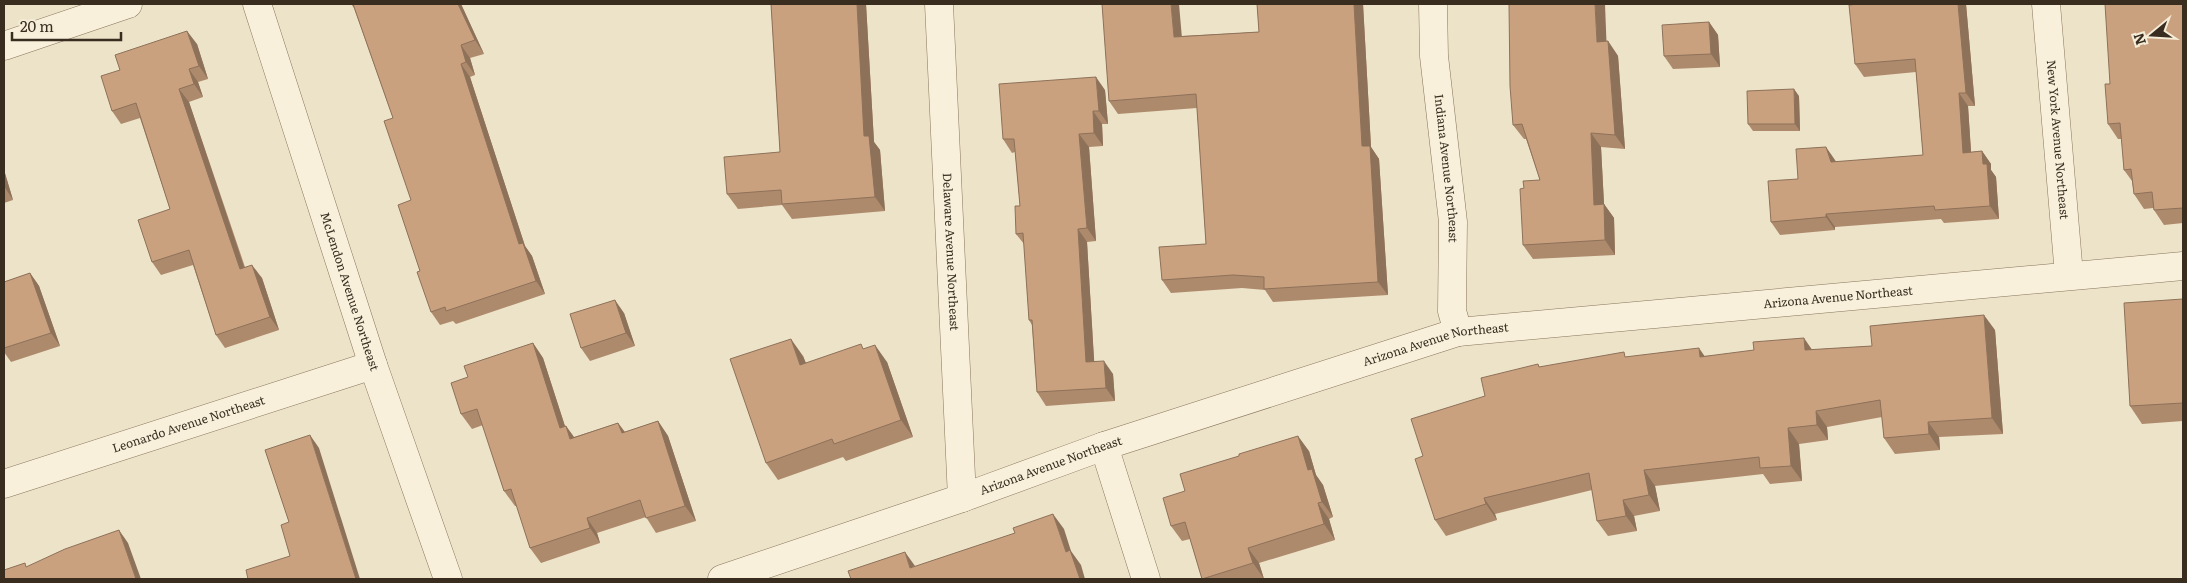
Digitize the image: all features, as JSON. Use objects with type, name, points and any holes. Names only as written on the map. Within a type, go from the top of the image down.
[{"type":"street","points":[[4,46],[128,4]]},
{"type":"street","name":"McLendon Avenue Northeast","points":[[257,4],[373,365],[448,579]]},
{"type":"street","name":"Delaware Avenue Northeast","points":[[939,4],[962,498]]},
{"type":"street","name":"Indiana Avenue Northeast","points":[[1433,4],[1434,56],[1453,222],[1452,311],[1458,332]]},
{"type":"street","name":"New York Avenue Northeast","points":[[2046,4],[2069,275]]},
{"type":"street","name":"Arizona Avenue Northeast","points":[[722,579],[962,498],[1104,446],[1458,332],[2183,266]]},
{"type":"street","name":"Leonardo Avenue Northeast","points":[[4,484],[373,365]]},
{"type":"street","points":[[1104,446],[1146,579]]},
{"type":"building","points":[[353,4],[458,4],[475,40],[461,45],[466,62],[461,64],[519,244],[523,243],[536,281],[446,311],[445,307],[431,312],[417,272],[420,271],[398,205],[411,200],[384,121],[393,118]]},
{"type":"building","points":[[771,4],[857,4],[864,136],[869,136],[875,197],[782,204],[781,190],[727,194],[724,157],[780,152]]},
{"type":"building","points":[[1102,4],[1171,4],[1174,37],[1259,32],[1257,4],[1354,4],[1362,146],[1370,146],[1378,282],[1264,289],[1264,277],[1233,275],[1162,280],[1159,247],[1206,244],[1196,94],[1109,101]]},
{"type":"building","points":[[1509,4],[1595,4],[1597,42],[1608,41],[1615,135],[1591,133],[1594,205],[1604,204],[1605,240],[1523,245],[1520,189],[1524,188],[1523,181],[1540,180],[1522,124],[1513,125],[1510,86]]},
{"type":"building","points":[[1958,4],[1966,93],[1959,93],[1963,153],[1982,151],[1983,164],[1987,164],[1990,206],[1935,210],[1934,206],[1826,214],[1826,217],[1771,222],[1768,181],[1798,179],[1796,149],[1826,147],[1831,162],[1923,155],[1915,59],[1855,64],[1849,5]]},
{"type":"building","points":[[2105,4],[2183,4],[2183,208],[2154,210],[2152,192],[2134,194],[2131,169],[2124,170],[2120,123],[2108,124],[2105,84],[2110,84]]},
{"type":"building","points":[[1709,22],[1711,54],[1664,56],[1662,25]]},
{"type":"building","points":[[187,31],[199,66],[189,69],[194,84],[179,89],[240,269],[252,265],[270,317],[216,335],[189,250],[152,262],[138,220],[170,209],[136,103],[112,111],[101,76],[120,70],[115,55]]},
{"type":"building","points":[[1096,77],[1099,111],[1093,111],[1094,133],[1079,134],[1087,228],[1078,229],[1086,362],[1104,361],[1106,388],[1037,392],[1032,320],[1029,320],[1023,233],[1016,234],[1015,206],[1020,206],[1014,139],[1003,139],[999,84]]},
{"type":"building","points":[[1794,89],[1795,124],[1748,124],[1747,91]]},
{"type":"building","points":[[30,273],[51,333],[4,348],[4,282]]},
{"type":"building","points":[[2183,299],[2183,403],[2130,406],[2124,303]]},
{"type":"building","points":[[615,300],[626,333],[581,348],[570,314]]},
{"type":"building","points":[[1984,315],[1992,418],[1928,422],[1929,434],[1884,438],[1880,400],[1816,411],[1817,425],[1788,428],[1791,466],[1760,468],[1759,457],[1644,470],[1649,495],[1623,500],[1626,516],[1597,521],[1589,473],[1484,498],[1486,504],[1435,520],[1415,459],[1423,456],[1411,419],[1485,396],[1481,378],[1538,364],[1539,367],[1624,352],[1625,357],[1699,348],[1700,357],[1754,350],[1753,342],[1804,338],[1805,350],[1872,346],[1870,326]]},
{"type":"building","points":[[791,339],[800,365],[861,344],[863,349],[875,345],[901,420],[834,444],[832,439],[766,463],[730,359]]},
{"type":"building","points":[[533,343],[560,428],[566,426],[570,439],[618,423],[622,433],[658,421],[685,506],[646,518],[640,500],[587,518],[590,528],[530,548],[511,489],[504,491],[477,409],[461,414],[451,383],[468,377],[464,366]]},
{"type":"building","points":[[310,435],[356,579],[248,579],[246,570],[290,556],[281,525],[289,522],[265,450]]},
{"type":"building","points":[[1298,436],[1308,470],[1312,469],[1322,502],[1318,503],[1324,524],[1248,548],[1253,563],[1202,579],[1185,522],[1171,526],[1163,498],[1185,491],[1180,474]]},
{"type":"building","points":[[1053,514],[1066,552],[1070,550],[1080,579],[851,579],[848,571],[905,552],[910,568],[1015,533],[1013,528]]},
{"type":"building","points":[[119,530],[136,579],[4,579],[4,570],[25,563],[26,567],[65,549]]}]
